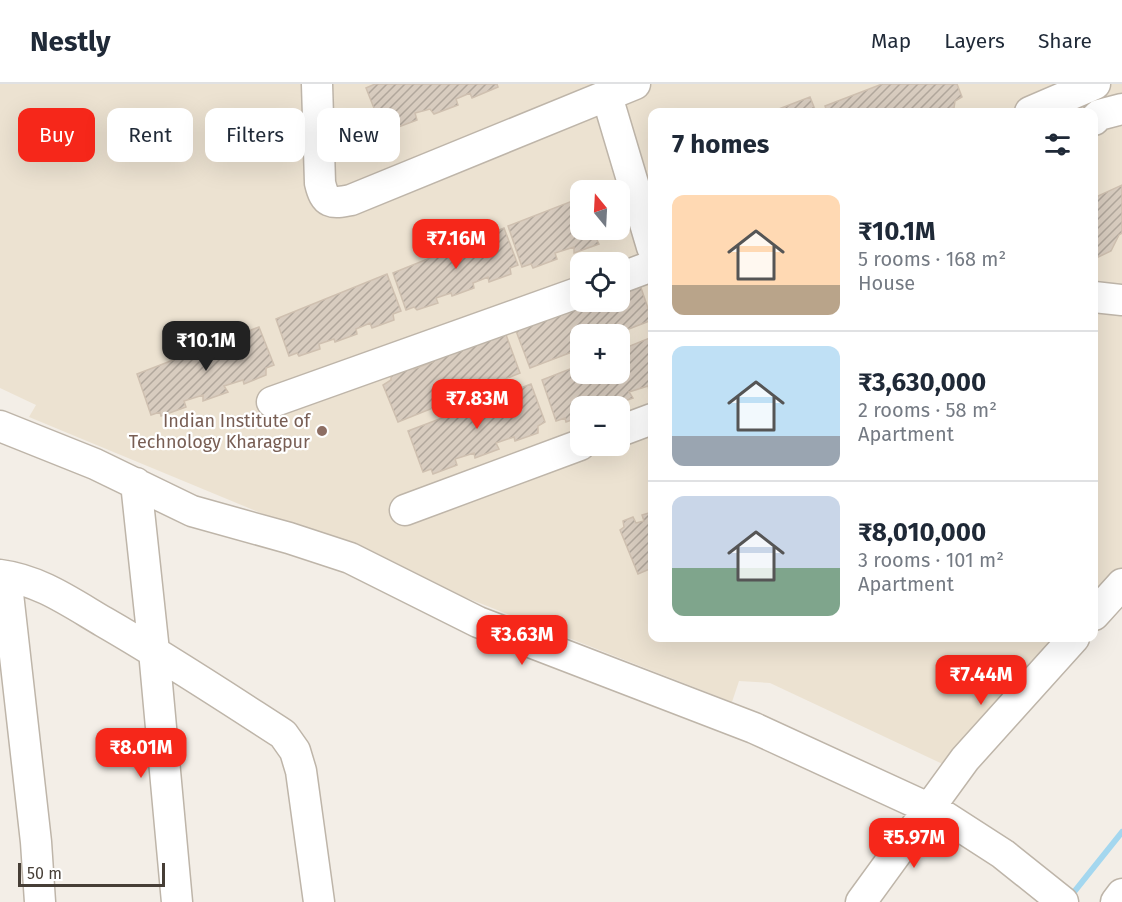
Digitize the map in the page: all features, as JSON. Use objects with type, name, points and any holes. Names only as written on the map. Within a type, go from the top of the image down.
[{"type":"street","points":[[317,84],[320,183],[322,193],[327,200],[336,203],[351,200],[635,84]]},
{"type":"street","points":[[1039,108],[1095,84]]},
{"type":"street","points":[[607,96],[648,234]]},
{"type":"street","points":[[1098,117],[1122,109]]},
{"type":"street","points":[[630,274],[648,268]]},
{"type":"street","points":[[272,402],[570,296]]},
{"type":"street","points":[[1098,297],[1122,300]]},
{"type":"street","points":[[630,427],[648,420]]},
{"type":"street","points":[[0,426],[95,464],[192,511],[350,558],[478,622],[743,724],[929,808],[1003,854],[1057,898]]},
{"type":"street","points":[[405,510],[570,450]]},
{"type":"street","points":[[136,483],[177,902]]},
{"type":"street","points":[[40,902],[36,842],[3,576],[21,578],[42,586],[154,651],[284,734],[295,751],[301,771],[319,902]]},
{"type":"street","points":[[1098,611],[1122,584]]},
{"type":"street","points":[[861,902],[965,759],[1070,642]]},
{"type":"street","points":[[1116,902],[1122,894]]},
{"type":"shaded area","name":"Indian Institute of Technology Kharagpur","points":[[0,84],[1122,84],[1122,574],[1098,601],[1098,108],[648,108],[648,642],[1061,642],[949,767],[770,683],[739,681],[732,702],[449,591],[29,417],[36,405],[0,388]]},
{"type":"building","points":[[375,84],[497,84],[498,87],[472,98],[470,93],[456,99],[458,105],[434,114],[430,109],[415,113],[417,120],[400,126],[400,108],[374,108],[366,88]]},
{"type":"building","points":[[882,84],[957,84],[962,97],[955,101],[954,108],[826,108],[825,106]]},
{"type":"building","points":[[810,97],[814,108],[781,108]]},
{"type":"building","points":[[631,179],[637,227],[630,230],[630,180],[628,180]]},
{"type":"building","points":[[1122,185],[1122,233],[1111,251],[1098,257],[1098,196]]},
{"type":"building","points":[[570,202],[570,240],[597,240],[599,244],[577,252],[574,252],[574,247],[555,253],[557,259],[533,268],[531,264],[522,267],[508,226]]},
{"type":"building","points":[[504,228],[518,265],[510,268],[511,274],[489,282],[488,277],[473,283],[474,288],[452,296],[451,293],[436,298],[438,303],[417,310],[414,307],[406,310],[393,273]]},
{"type":"building","points":[[387,274],[401,311],[393,314],[394,320],[372,328],[370,323],[356,329],[357,334],[335,342],[334,339],[319,344],[320,349],[299,356],[297,353],[289,356],[276,319]]},
{"type":"building","points":[[638,279],[648,308],[648,322],[630,329],[630,324],[570,324],[570,353],[530,368],[516,331],[570,307],[570,312],[630,312],[630,280]]},
{"type":"building","points":[[259,327],[274,365],[266,368],[266,375],[244,384],[243,380],[224,386],[228,392],[203,401],[203,395],[184,401],[186,407],[161,416],[160,412],[151,415],[137,374]]},
{"type":"building","points":[[505,332],[520,373],[398,422],[383,385],[391,380],[391,373],[413,365],[414,369],[432,362],[429,357],[454,353],[473,346],[471,340]]},
{"type":"building","points":[[648,339],[648,386],[629,392],[633,398],[630,399],[630,396],[570,396],[570,421],[566,422],[565,418],[556,421],[542,380],[570,369],[570,384],[630,384],[630,346]]},
{"type":"building","points":[[531,384],[545,422],[538,426],[538,433],[515,441],[514,437],[496,443],[499,449],[475,458],[474,453],[455,459],[457,465],[433,474],[431,469],[423,472],[408,431]]},
{"type":"building","points":[[648,513],[648,570],[638,574],[620,530],[624,527],[623,521],[633,517],[636,523],[644,521],[642,515]]},
{"type":"waterway","points":[[1070,897],[1122,832]]},
{"type":"place","name":"Indian Institute of Technology Kharagpur","points":[[322,431]]}]
